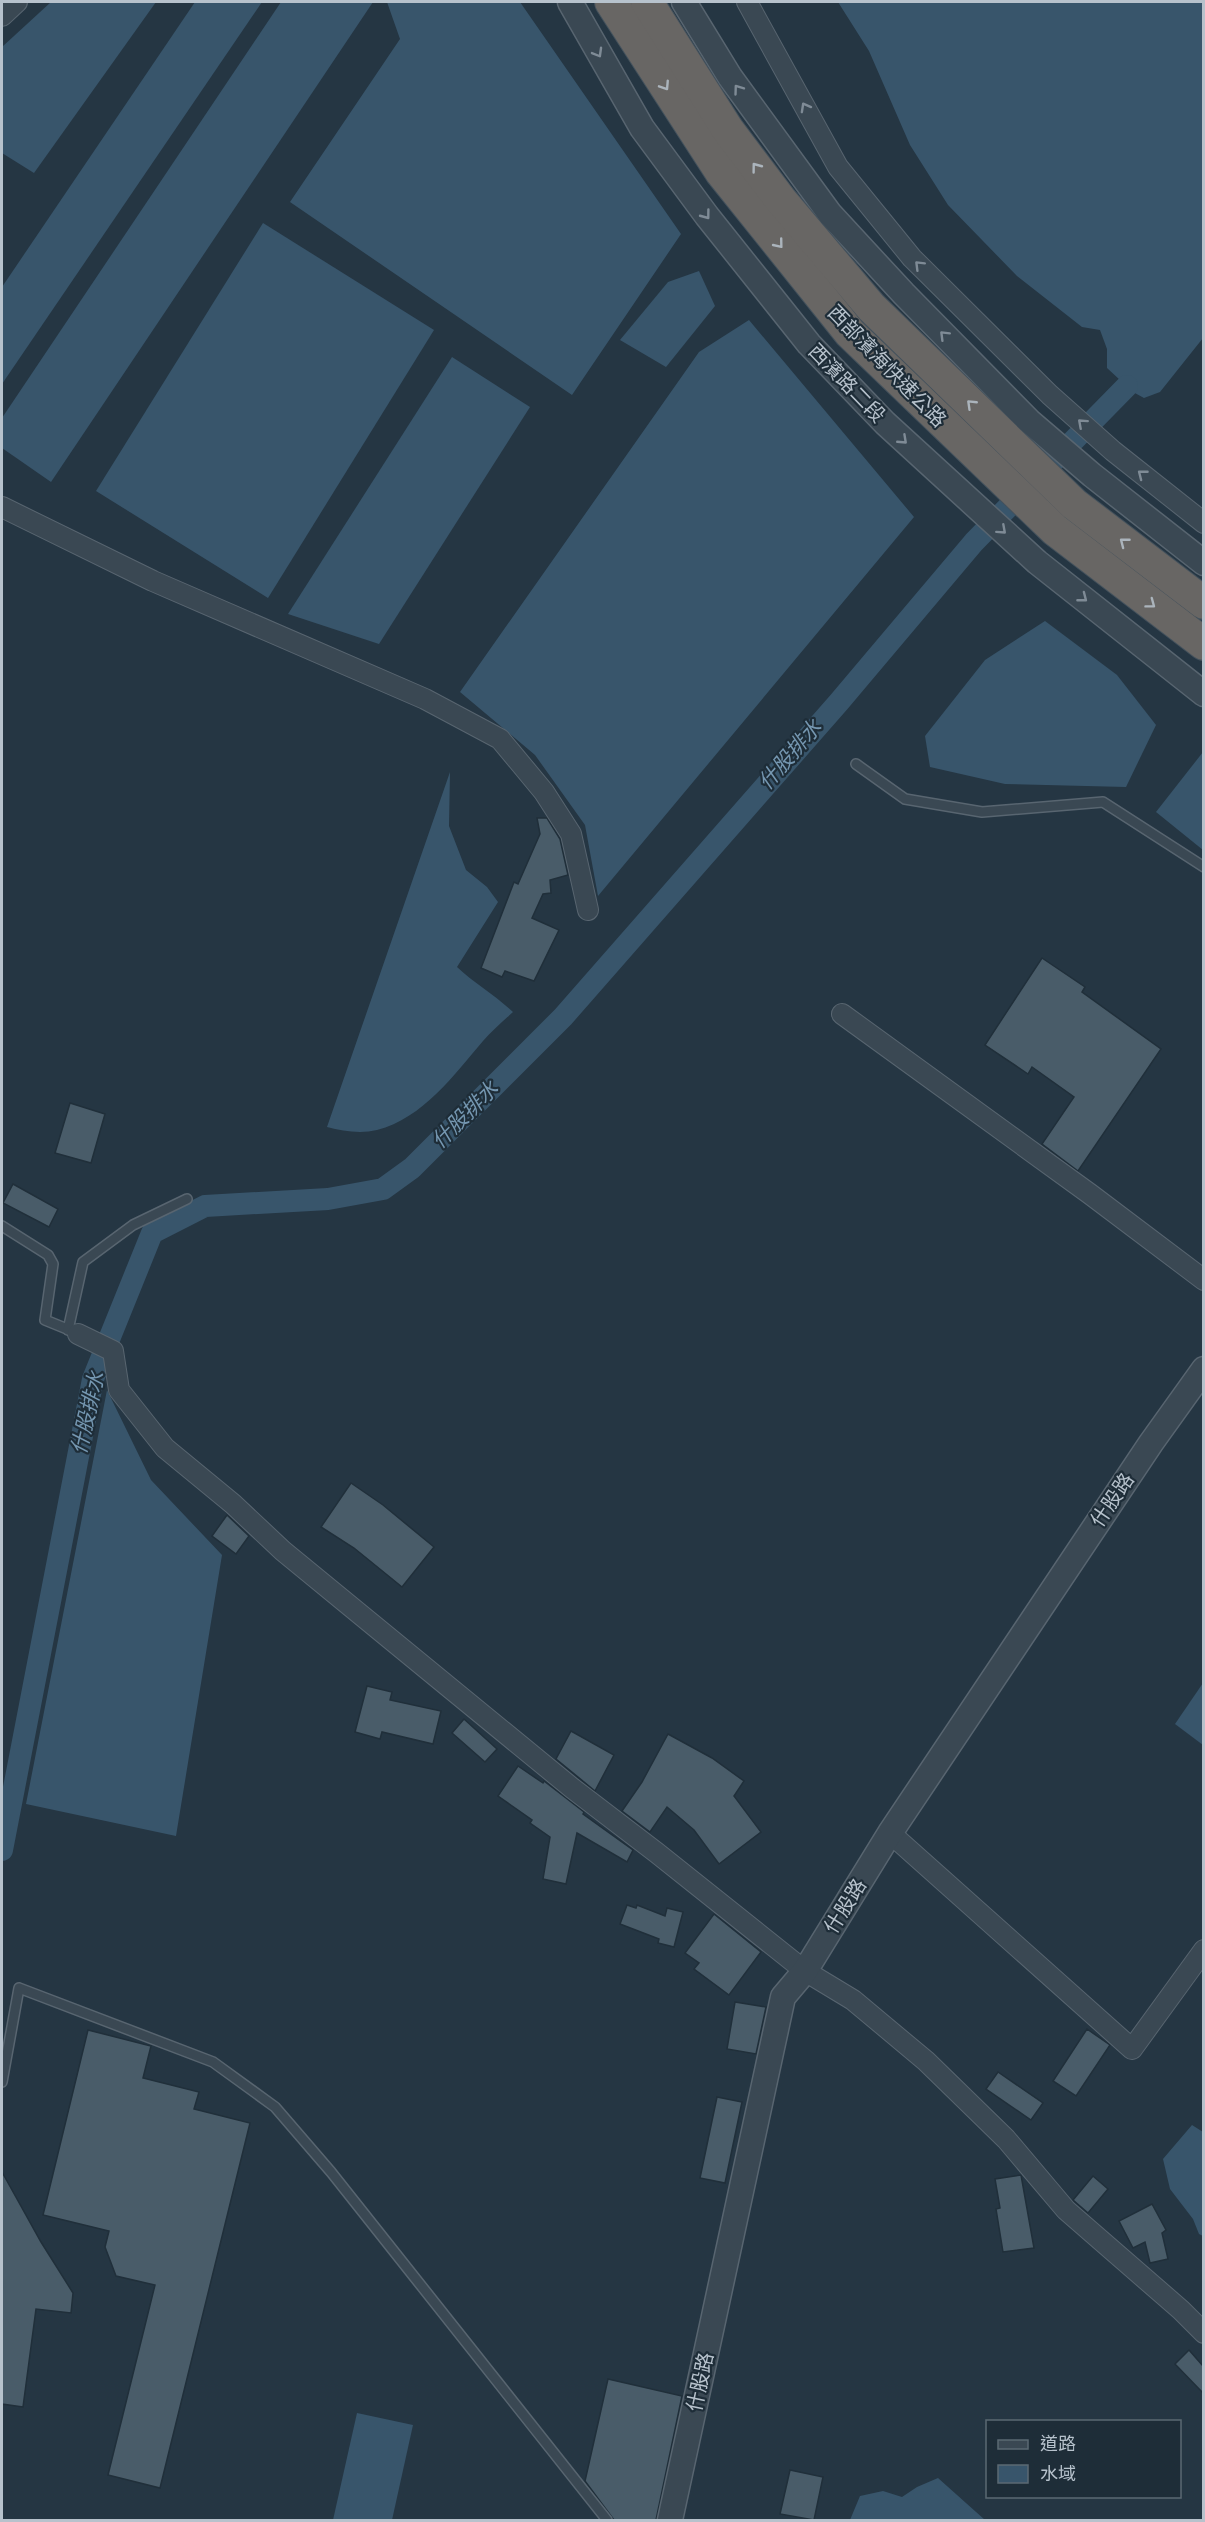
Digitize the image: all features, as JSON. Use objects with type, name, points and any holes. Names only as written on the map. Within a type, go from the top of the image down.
[{"type":"highway","name":"西部濱海快速公路","points":[[610,2],[721,172],[850,333],[1054,530],[1203,644]]},
{"type":"highway","name":"西部濱海快速公路","points":[[647,2],[728,130],[780,199],[871,307],[1021,433],[1074,504],[1203,603]]},
{"type":"street","points":[[2,16],[17,2]]},
{"type":"street","name":"西濱路二段","points":[[570,2],[642,128],[707,216],[801,335],[885,423],[1037,562],[1203,694]]},
{"type":"street","points":[[684,2],[730,77],[830,213],[904,294],[1021,433],[1092,475],[1203,563]]},
{"type":"street","points":[[747,2],[838,167],[912,258],[1050,394],[1113,451],[1203,523]]},
{"type":"street","points":[[2,507],[153,581],[426,699],[500,739],[544,792],[571,834],[588,910]]},
{"type":"street","points":[[842,1014],[1090,1194],[1203,1280]]},
{"type":"street","points":[[73,1332],[113,1351],[119,1390],[165,1448],[233,1504],[283,1551],[554,1773],[805,1971],[853,2000],[926,2061],[1006,2139],[1066,2210],[1181,2310],[1203,2333]]},
{"type":"street","name":"什股路","points":[[670,2520],[783,1997],[805,1971],[890,1833],[1144,1452],[1203,1369]]},
{"type":"street","points":[[890,1833],[1132,2049],[1203,1950]]},
{"type":"lane","points":[[856,764],[905,799],[982,812],[1103,802],[1203,867]]},
{"type":"lane","points":[[2,1226],[48,1255],[53,1264],[45,1320],[73,1332],[83,1262],[133,1224],[187,1198]]},
{"type":"lane","points":[[2,2082],[19,1988],[213,2062],[249,2087],[275,2107],[331,2172],[607,2520]]},
{"type":"water","points":[[51,2],[156,2],[34,173],[2,153],[2,47]]},
{"type":"water","points":[[195,2],[262,2],[2,384],[2,287]]},
{"type":"water","points":[[281,2],[373,2],[51,482],[2,448],[2,418]]},
{"type":"water","points":[[387,2],[520,2],[681,234],[572,395],[290,202],[400,39]]},
{"type":"water","points":[[838,2],[1203,2],[1203,338],[1160,392],[1144,398],[1133,392],[1107,368],[1107,349],[1100,330],[1082,327],[1017,276],[948,205],[910,145],[869,51]]},
{"type":"water","points":[[263,223],[434,330],[268,598],[96,491]]},
{"type":"water","points":[[699,271],[715,306],[666,367],[620,340],[668,282]]},
{"type":"water","points":[[749,320],[914,517],[598,896],[585,825],[535,755],[460,692],[699,352]]},
{"type":"water","points":[[452,357],[530,407],[379,644],[288,614]]},
{"type":"water","points":[[1045,621],[1117,675],[1156,725],[1126,787],[1005,784],[930,767],[925,736],[985,660]]},
{"type":"water","points":[[1203,752],[1203,850],[1156,812]]},
{"type":"water","points":[[450,772],[449,826],[466,870],[487,887],[498,902],[457,967],[513,1012],[486,1037],[436,1094],[409,1116],[394,1124],[364,1132],[327,1127]]},
{"type":"water","points":[[107,1390],[151,1480],[222,1555],[176,1836],[26,1804]]},
{"type":"water","points":[[1203,1683],[1203,1745],[1175,1724]]},
{"type":"water","points":[[1192,2125],[1203,2132],[1203,2236],[1199,2234],[1193,2219],[1170,2189],[1163,2159]]},
{"type":"water","points":[[357,2413],[413,2425],[392,2520],[333,2520]]},
{"type":"water","points":[[938,2478],[985,2520],[850,2520],[860,2496],[883,2491],[902,2497],[917,2487]]},
{"type":"building","points":[[537,818],[547,818],[560,839],[568,875],[550,880],[551,893],[543,894],[532,918],[559,930],[534,981],[505,971],[502,977],[481,968],[514,882],[518,884],[540,834]]},
{"type":"building","points":[[1042,958],[1085,987],[1082,992],[1161,1049],[1078,1171],[1042,1144],[1074,1097],[1032,1067],[1028,1074],[985,1045]]},
{"type":"building","points":[[70,1103],[105,1114],[91,1163],[55,1153]]},
{"type":"building","points":[[13,1184],[58,1209],[49,1227],[3,1203]]},
{"type":"building","points":[[351,1483],[383,1505],[434,1547],[402,1587],[354,1548],[321,1527]]},
{"type":"building","points":[[227,1515],[249,1536],[236,1554],[212,1536]]},
{"type":"building","points":[[367,1686],[392,1692],[390,1700],[441,1711],[433,1744],[382,1732],[380,1739],[355,1732]]},
{"type":"building","points":[[464,1719],[497,1749],[485,1762],[452,1733]]},
{"type":"building","points":[[571,1731],[614,1755],[595,1791],[556,1759]]},
{"type":"building","points":[[668,1734],[712,1758],[744,1781],[734,1796],[761,1832],[719,1864],[694,1830],[667,1807],[650,1832],[622,1811],[642,1782]]},
{"type":"building","points":[[518,1766],[543,1783],[544,1781],[584,1812],[583,1814],[633,1850],[627,1862],[577,1833],[566,1884],[543,1879],[550,1837],[530,1823],[532,1820],[498,1796]]},
{"type":"building","points":[[627,1905],[636,1908],[637,1905],[665,1916],[667,1908],[683,1912],[674,1947],[658,1943],[659,1939],[620,1924]]},
{"type":"building","points":[[714,1914],[761,1952],[729,1995],[694,1969],[699,1963],[685,1953]]},
{"type":"building","points":[[735,2002],[766,2007],[756,2054],[727,2049]]},
{"type":"building","points":[[1087,2029],[1110,2045],[1076,2096],[1053,2081]]},
{"type":"building","points":[[88,2030],[151,2046],[143,2078],[199,2092],[194,2109],[250,2123],[160,2488],[108,2475],[155,2285],[116,2276],[105,2247],[109,2231],[43,2215]]},
{"type":"building","points":[[998,2072],[1043,2103],[1031,2120],[986,2089]]},
{"type":"building","points":[[717,2097],[742,2102],[725,2183],[700,2178]]},
{"type":"building","points":[[2,2172],[73,2293],[71,2313],[36,2309],[23,2407],[2,2404]]},
{"type":"building","points":[[1021,2175],[1034,2248],[1003,2252],[996,2209],[1000,2208],[995,2179]]},
{"type":"building","points":[[1093,2176],[1108,2189],[1088,2213],[1073,2200]]},
{"type":"building","points":[[1152,2204],[1166,2230],[1162,2233],[1168,2259],[1150,2263],[1145,2242],[1133,2248],[1119,2221]]},
{"type":"building","points":[[1189,2350],[1203,2366],[1203,2393],[1175,2364]]},
{"type":"building","points":[[608,2379],[682,2396],[656,2520],[614,2520],[585,2481]]},
{"type":"building","points":[[790,2470],[823,2477],[814,2520],[780,2514]]},
{"type":"waterway","name":"什股排水","points":[[2,1850],[93,1379],[152,1233],[205,1206],[328,1199],[383,1189],[412,1168],[563,1017],[839,702],[974,542],[1127,386]]}]
